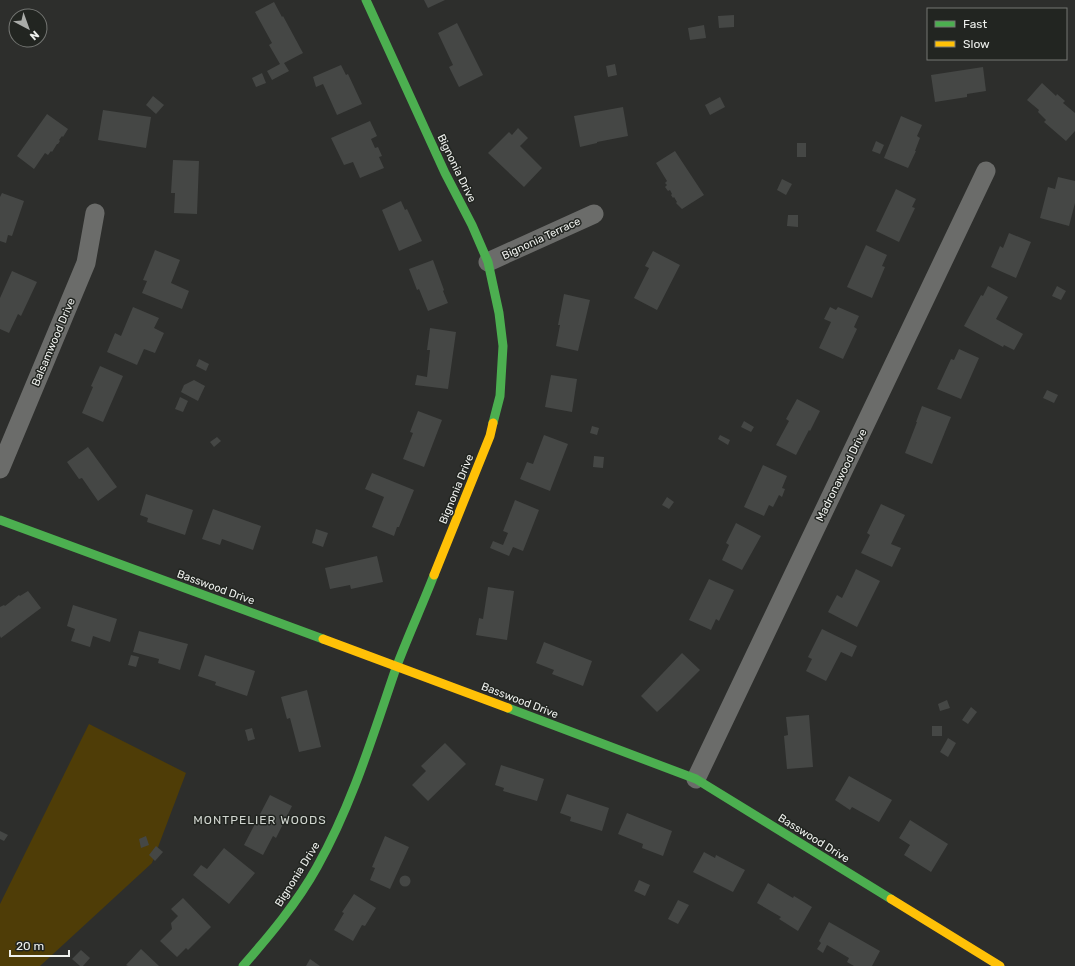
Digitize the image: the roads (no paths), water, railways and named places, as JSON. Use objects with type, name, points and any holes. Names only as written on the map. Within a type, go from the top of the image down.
[{"type":"street","name":"Bignonia Drive","points":[[243,966],[267,939],[294,904],[317,868],[332,839],[370,745],[397,666],[490,436],[500,396],[503,346],[499,313],[488,262],[472,225],[445,174],[366,0]]},
{"type":"street","name":"Madronawood Drive","points":[[696,779],[986,171]]},
{"type":"street","name":"Balsamwood Drive","points":[[0,469],[86,263],[95,213]]},
{"type":"street","name":"Bignonia Terrace","points":[[488,262],[594,214]]},
{"type":"street","name":"Basswood Drive","points":[[0,520],[397,666],[696,779],[1000,966]]},
{"type":"district","name":"MONTPELIER WOODS","points":[[260,820]]}]
